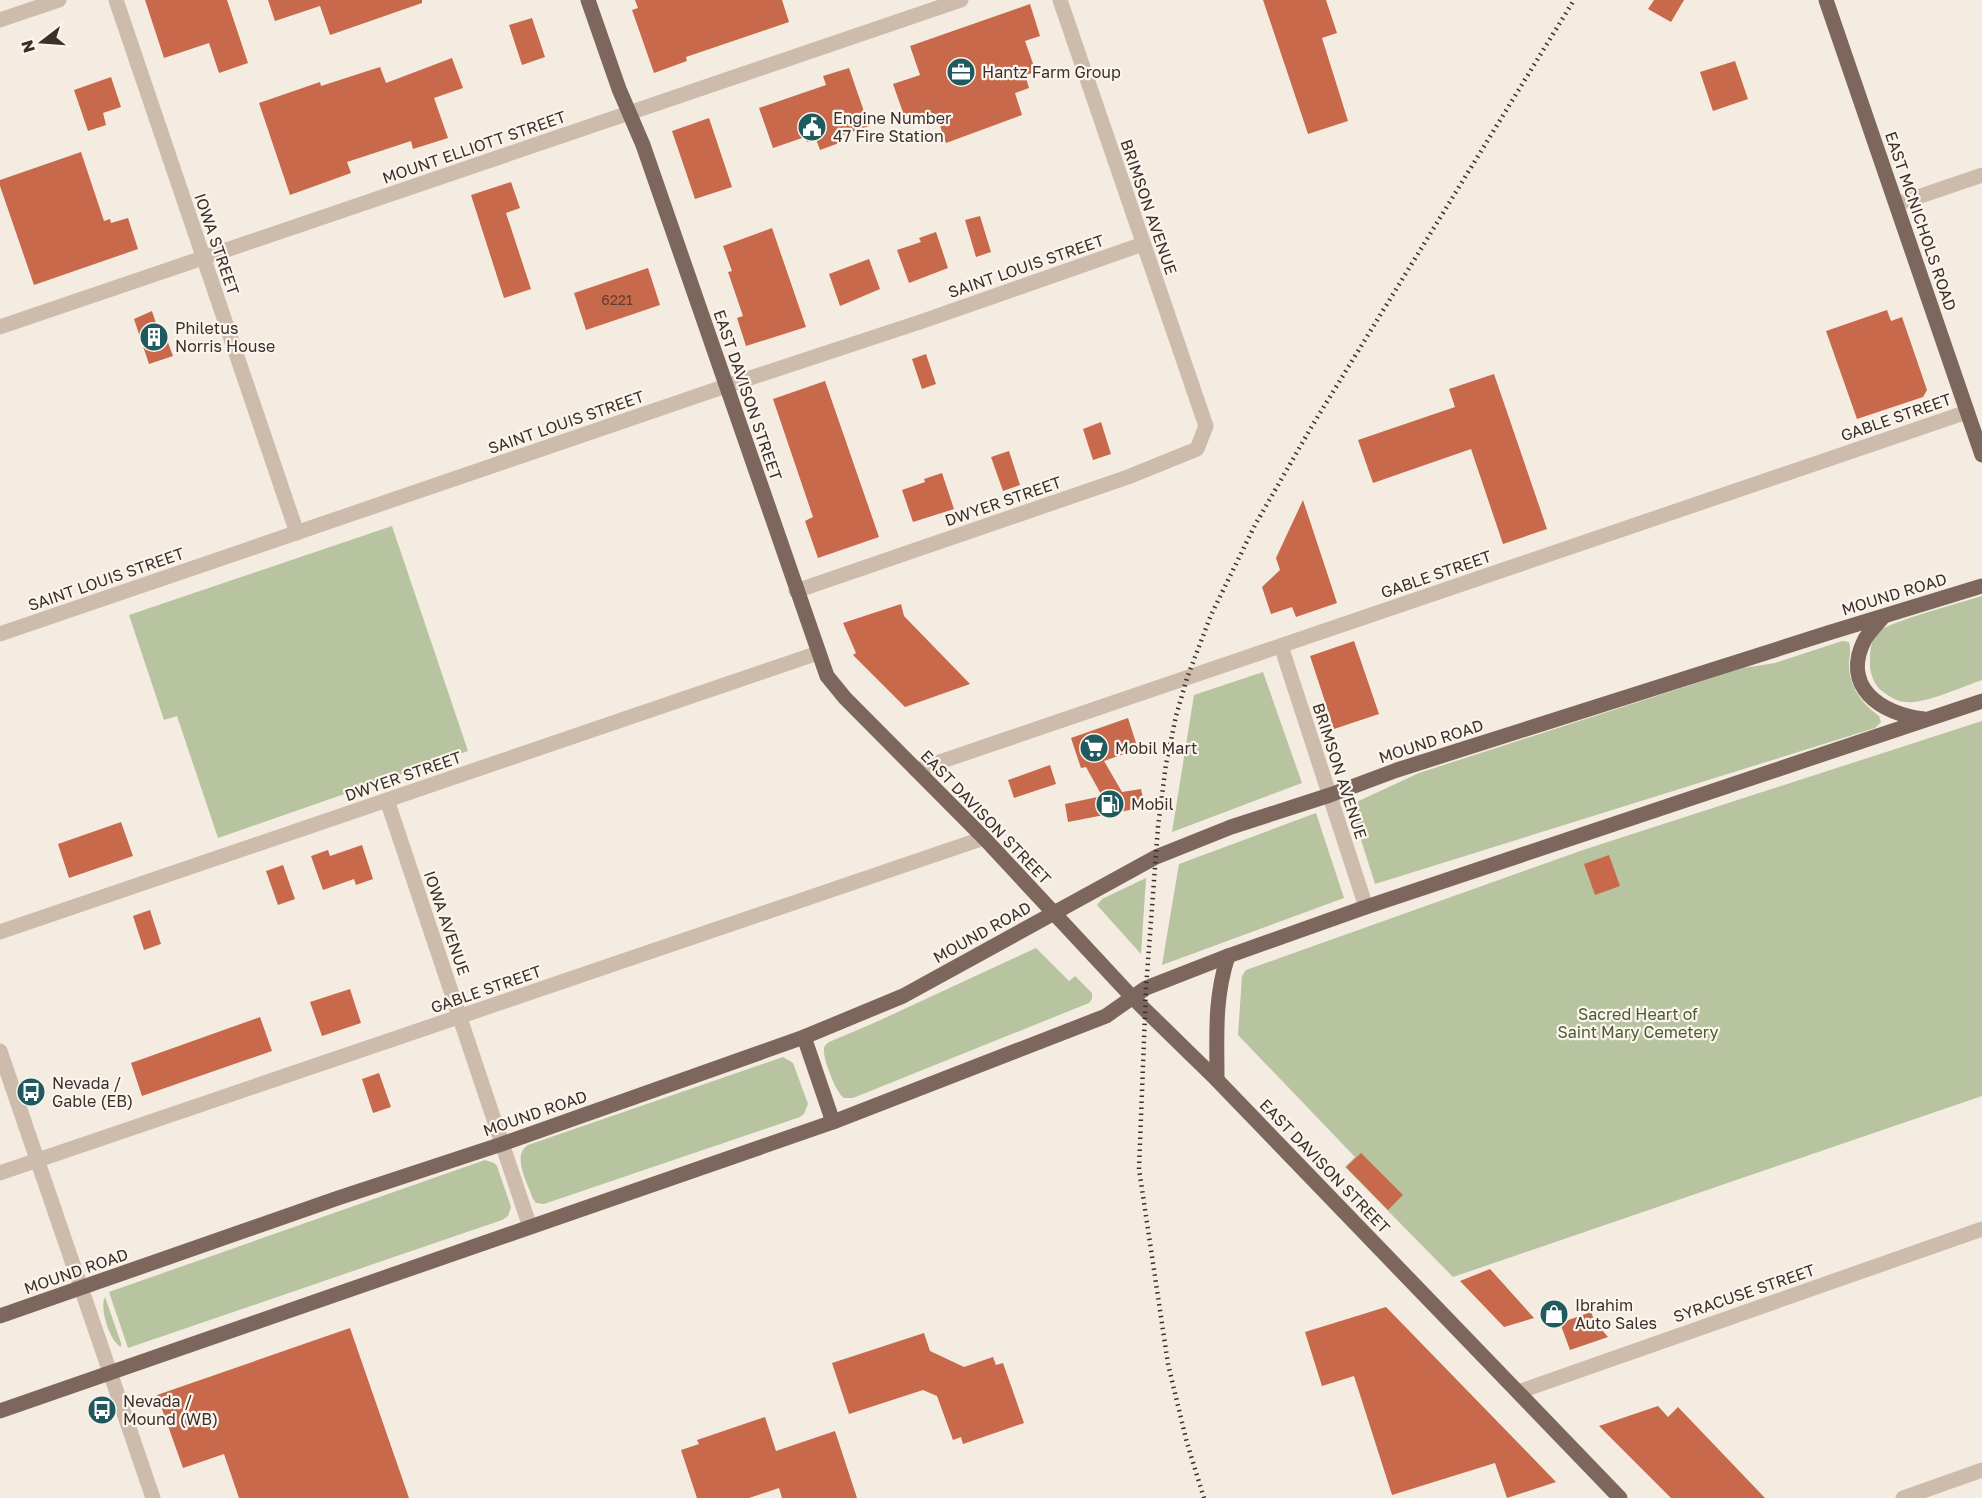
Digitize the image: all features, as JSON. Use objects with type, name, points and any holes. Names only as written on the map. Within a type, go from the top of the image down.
[{"type":"main road","name":"EAST DAVISON STREET","points":[[588,0],[643,145],[827,676],[845,698],[984,838],[1132,997],[1217,1080],[1620,1498]]},
{"type":"main road","name":"EAST MCNICHOLS ROAD","points":[[1826,0],[1980,445]]},
{"type":"main road","name":"MOUND ROAD","points":[[0,1316],[338,1198],[502,1144],[804,1037],[903,996],[1156,857],[1231,827],[1397,770],[1982,586]]},
{"type":"main road","points":[[1882,617],[1866,638],[1860,653],[1858,669],[1861,685],[1871,698],[1887,709],[1910,717],[1925,719]]},
{"type":"main road","points":[[0,1411],[833,1122],[1106,1016],[1132,997],[1158,983],[1228,956],[1366,907],[1982,701]]},
{"type":"main road","points":[[1217,1080],[1217,1013],[1220,981],[1228,956]]},
{"type":"main road","points":[[804,1037],[833,1122]]},
{"type":"street","points":[[0,20],[59,0]]},
{"type":"street","name":"IOWA STREET","points":[[117,0],[297,533]]},
{"type":"street","name":"MOUNT ELLIOTT STREET","points":[[0,327],[960,0]]},
{"type":"street","name":"BRIMSON AVENUE","points":[[1060,0],[1206,426]]},
{"type":"street","points":[[1897,204],[1982,175]]},
{"type":"street","name":"SAINT LOUIS STREET","points":[[0,634],[923,321],[1143,244]]},
{"type":"street","name":"GABLE STREET","points":[[916,770],[1967,412]]},
{"type":"street","name":"DWYER STREET","points":[[796,591],[1157,465],[1197,448],[1206,426]]},
{"type":"street","name":"BRIMSON AVENUE","points":[[1281,646],[1366,907]]},
{"type":"street","name":"DWYER STREET","points":[[0,932],[818,653]]},
{"type":"street","name":"IOWA AVENUE","points":[[387,800],[530,1227]]},
{"type":"street","name":"GABLE STREET","points":[[0,1173],[984,838]]},
{"type":"street","points":[[0,1051],[153,1498]]},
{"type":"street","name":"SYRACUSE STREET","points":[[1518,1392],[1982,1229]]},
{"type":"street","points":[[1903,1498],[1982,1470]]},
{"type":"green space","points":[[392,526],[468,751],[218,838],[177,716],[164,720],[129,615]]},
{"type":"green space","points":[[1982,596],[1982,680],[1934,698],[1915,702],[1897,700],[1880,689],[1871,674],[1870,667],[1872,644],[1878,632],[1910,618]]},
{"type":"green space","points":[[1842,641],[1849,642],[1849,670],[1853,686],[1861,699],[1879,716],[1881,722],[1875,728],[1375,884],[1350,805],[1419,773],[1743,668],[1775,663]]},
{"type":"green space","points":[[1263,672],[1302,783],[1172,832],[1194,695]]},
{"type":"green space","name":"Sacred Heart of Saint Mary Cemetery","points":[[1982,721],[1982,1096],[1453,1277],[1345,1167],[1355,1157],[1238,1035],[1242,976],[1246,970],[1583,850]]},
{"type":"green space","points":[[1316,813],[1344,898],[1162,965],[1179,864]]},
{"type":"green space","points":[[1146,878],[1141,954],[1097,905],[1102,899]]},
{"type":"green space","points":[[1036,948],[1069,981],[1075,976],[1092,993],[1089,1003],[853,1098],[844,1098],[841,1095],[826,1061],[825,1045]]},
{"type":"green space","points":[[783,1057],[793,1063],[808,1104],[804,1114],[800,1117],[544,1204],[536,1203],[533,1199],[521,1163],[523,1150],[528,1145]]},
{"type":"green space","points":[[485,1160],[497,1166],[511,1207],[508,1216],[502,1220],[128,1348],[109,1292]]},
{"type":"green space","points":[[105,1297],[121,1347],[113,1339],[107,1324],[103,1309]]},
{"type":"building","points":[[145,0],[227,0],[248,63],[219,73],[209,43],[164,58]]},
{"type":"building","points":[[268,0],[422,0],[422,3],[330,35],[320,6],[275,21]]},
{"type":"building","points":[[635,0],[782,0],[789,22],[686,57],[687,61],[654,73],[632,10],[638,8]]},
{"type":"building","points":[[1263,0],[1326,0],[1337,33],[1322,38],[1348,121],[1308,134]]},
{"type":"building","points":[[1654,0],[1684,0],[1671,22],[1648,9]]},
{"type":"building","points":[[1030,4],[1040,36],[1025,41],[1036,72],[1025,75],[1029,88],[1015,93],[1022,115],[946,143],[936,114],[907,124],[893,84],[920,75],[910,46]]},
{"type":"building","points":[[532,18],[545,57],[522,65],[509,25]]},
{"type":"building","points":[[452,58],[463,88],[434,98],[448,138],[413,149],[411,141],[347,162],[351,173],[290,195],[259,103],[320,82],[321,86],[380,67],[386,83]]},
{"type":"building","points":[[1735,61],[1748,99],[1713,111],[1700,72]]},
{"type":"building","points":[[849,68],[869,126],[837,137],[839,143],[820,150],[816,139],[807,142],[805,137],[773,148],[759,108],[826,85],[823,76]]},
{"type":"building","points":[[111,77],[121,107],[103,113],[106,125],[88,131],[74,90]]},
{"type":"building","points":[[709,118],[732,187],[695,199],[672,131]]},
{"type":"building","points":[[81,152],[104,221],[110,219],[111,223],[128,218],[138,249],[34,285],[0,186],[0,180]]},
{"type":"building","points":[[511,182],[520,208],[506,213],[531,289],[504,298],[471,195]]},
{"type":"building","points":[[980,216],[991,252],[976,257],[965,220]]},
{"type":"building","points":[[772,228],[806,327],[746,346],[737,318],[743,316],[728,272],[732,271],[723,246]]},
{"type":"building","points":[[936,232],[948,268],[909,283],[897,250],[921,242],[919,238]]},
{"type":"building","points":[[869,259],[880,289],[840,306],[829,274]]},
{"type":"building","points":[[648,268],[660,305],[586,330],[574,293]]},
{"type":"building","points":[[1887,310],[1891,321],[1902,317],[1927,390],[1923,397],[1857,419],[1826,331]]},
{"type":"building","name":"Philetus Norris House","points":[[152,311],[159,333],[164,332],[173,356],[149,364],[134,319]]},
{"type":"building","points":[[926,354],[936,384],[922,389],[912,359]]},
{"type":"building","points":[[1494,374],[1547,529],[1503,544],[1471,449],[1373,483],[1358,440],[1455,407],[1449,389]]},
{"type":"building","points":[[825,381],[879,537],[818,558],[805,521],[813,517],[773,399]]},
{"type":"building","points":[[1101,422],[1111,454],[1093,460],[1083,429]]},
{"type":"building","points":[[1009,451],[1020,485],[1003,491],[991,457]]},
{"type":"building","points":[[942,473],[954,509],[913,522],[902,490]]},
{"type":"building","points":[[1303,500],[1337,603],[1296,617],[1292,607],[1271,614],[1262,587],[1280,570],[1276,558]]},
{"type":"building","points":[[901,604],[904,616],[970,684],[905,707],[853,655],[856,653],[843,623]]},
{"type":"building","points":[[1354,641],[1379,714],[1334,729],[1310,656]]},
{"type":"building","points":[[1128,718],[1138,749],[1104,761],[1122,792],[1141,789],[1145,807],[1068,822],[1065,804],[1102,796],[1086,767],[1081,768],[1071,738]]},
{"type":"building","points":[[1050,765],[1056,784],[1014,798],[1008,780]]},
{"type":"building","points":[[121,822],[133,856],[69,878],[58,844]]},
{"type":"building","points":[[362,845],[373,879],[356,885],[354,879],[323,890],[311,856],[328,850],[330,856]]},
{"type":"building","points":[[1609,855],[1620,886],[1595,895],[1584,864]]},
{"type":"building","points":[[283,865],[295,899],[278,905],[266,871]]},
{"type":"building","points":[[150,910],[161,944],[144,950],[133,916]]},
{"type":"building","points":[[350,989],[361,1023],[322,1036],[310,1002]]},
{"type":"building","points":[[260,1017],[272,1051],[142,1096],[131,1063]]},
{"type":"building","points":[[379,1073],[391,1107],[373,1113],[362,1079]]},
{"type":"building","points":[[1361,1153],[1403,1195],[1388,1210],[1346,1167]]},
{"type":"building","points":[[1490,1269],[1534,1318],[1504,1327],[1460,1281]]},
{"type":"building","points":[[1386,1307],[1556,1482],[1507,1498],[1495,1463],[1392,1495],[1354,1376],[1322,1386],[1305,1332]]},
{"type":"building","points":[[1591,1312],[1595,1322],[1608,1337],[1570,1350],[1560,1323]]},
{"type":"building","points":[[350,1328],[409,1498],[239,1498],[224,1454],[183,1468],[157,1395]]},
{"type":"building","points":[[924,1333],[930,1351],[964,1367],[993,1357],[996,1365],[1003,1363],[1024,1423],[963,1444],[961,1437],[953,1440],[937,1396],[923,1390],[849,1414],[832,1363]]},
{"type":"building","points":[[1658,1406],[1668,1417],[1678,1407],[1765,1498],[1671,1498],[1599,1426]]},
{"type":"building","points":[[765,1417],[776,1451],[835,1431],[857,1498],[782,1498],[779,1488],[749,1498],[697,1498],[681,1450],[699,1444],[697,1440]]},
{"type":"railway","points":[[1204,1498],[1187,1443],[1168,1364],[1139,1169],[1146,988],[1158,827],[1166,764],[1176,716],[1187,678],[1211,615],[1255,525],[1312,426],[1574,0]]},
{"type":"place","name":"Hantz Farm Group","points":[[961,72]]},
{"type":"place","name":"Engine Number 47 Fire Station","points":[[812,127]]},
{"type":"place","name":"Philetus Norris House","points":[[154,337]]},
{"type":"place","name":"Mobil Mart","points":[[1094,748]]},
{"type":"place","name":"Mobil","points":[[1110,804]]},
{"type":"place","name":"Nevada / Gable (EB)","points":[[31,1092]]},
{"type":"place","name":"Ibrahim Auto Sales","points":[[1554,1314]]},
{"type":"place","name":"Nevada / Mound (WB)","points":[[102,1410]]}]
